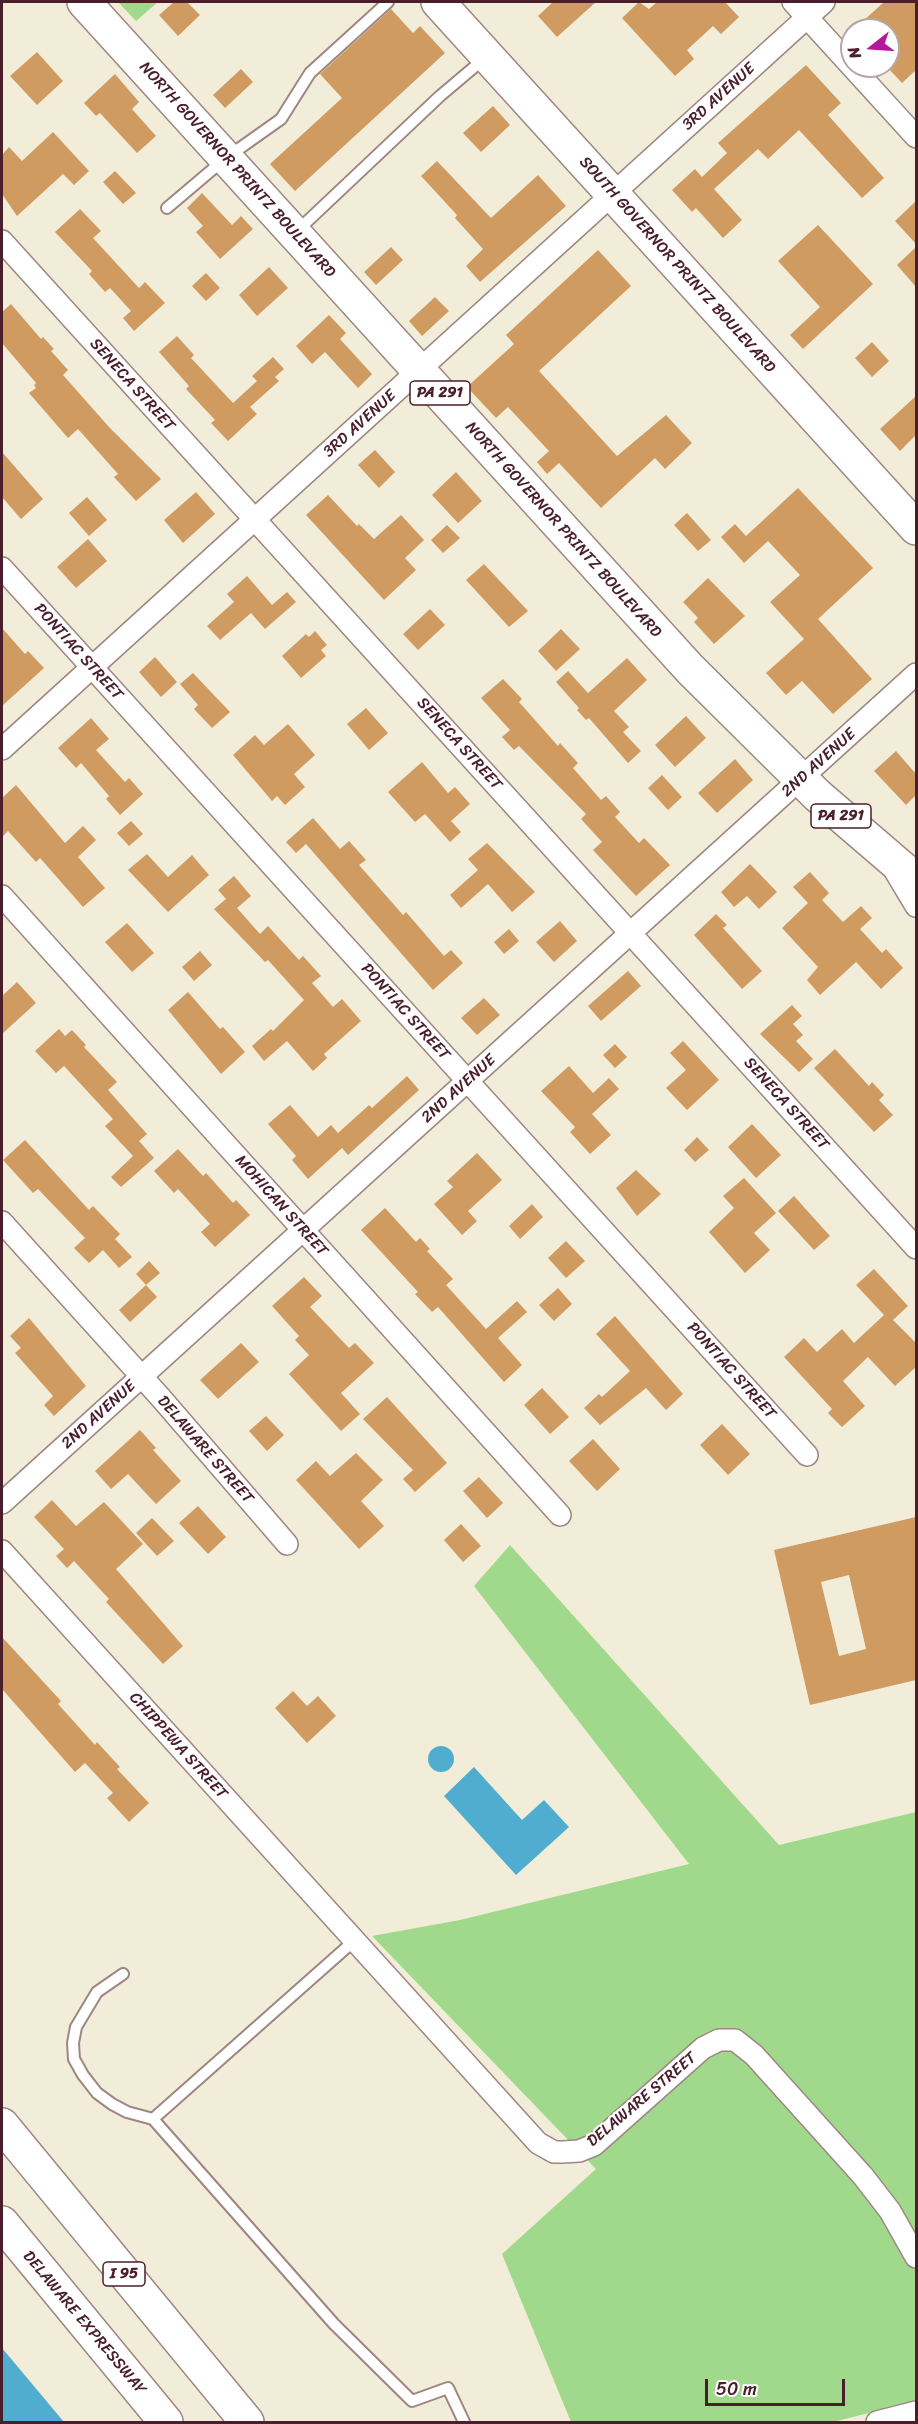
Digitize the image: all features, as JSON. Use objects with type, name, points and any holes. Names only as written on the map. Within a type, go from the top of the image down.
[{"type":"main road","name":"NORTH GOVERNOR PRINTZ BOULEVARD","points":[[84,2],[690,669],[801,779],[916,880]]},
{"type":"main road","name":"SOUTH GOVERNOR PRINTZ BOULEVARD","points":[[438,2],[916,528]]},
{"type":"main road","name":"I 95","points":[[2,2125],[247,2422]]},
{"type":"main road","name":"DELAWARE EXPRESSWAY","points":[[2,2223],[166,2422]]},
{"type":"street","name":"3RD AVENUE","points":[[2,749],[613,194],[800,9],[824,2]]},
{"type":"street","points":[[800,9],[916,137]]},
{"type":"street","name":"SENECA STREET","points":[[2,241],[916,1248]]},
{"type":"street","name":"PONTIAC STREET","points":[[2,568],[807,1455]]},
{"type":"street","name":"2ND AVENUE","points":[[2,1503],[916,674]]},
{"type":"street","points":[[882,851],[916,906]]},
{"type":"street","name":"MOHICAN STREET","points":[[2,896],[560,1515]]},
{"type":"street","name":"DELAWARE STREET","points":[[2,1222],[287,1544]]},
{"type":"street","name":"CHIPPEWA STREET","points":[[2,1551],[355,1940]]},
{"type":"street","name":"DELAWARE STREET","points":[[355,1940],[531,2136],[554,2152],[579,2151],[594,2145],[710,2044],[726,2039],[741,2042],[864,2176],[890,2211],[916,2257]]},
{"type":"street","points":[[877,2422],[916,2412]]},
{"type":"lane","points":[[166,208],[226,158],[281,119],[310,73],[388,2]]},
{"type":"lane","points":[[295,234],[440,96],[488,56]]},
{"type":"lane","points":[[153,2119],[355,1940]]},
{"type":"lane","points":[[123,1974],[97,1992],[76,2027],[73,2043],[74,2059],[82,2075],[105,2098],[127,2112],[153,2119],[334,2324],[412,2401],[448,2388],[464,2422]]},
{"type":"green space","points":[[118,2],[158,2],[136,21]]},
{"type":"green space","points":[[510,1545],[779,1845],[916,1812],[916,2401],[833,2422],[571,2422],[502,2254],[596,2169],[372,1936],[460,1920],[689,1864],[474,1586]]},
{"type":"water","points":[[441,1746],[450,1750],[454,1759],[450,1768],[441,1772],[432,1768],[428,1759],[432,1750]]},
{"type":"water","points":[[474,1767],[522,1820],[544,1800],[569,1827],[516,1875],[444,1796]]},
{"type":"water","points":[[2,2348],[64,2422],[2,2422]]},
{"type":"building","points":[[174,2],[187,2],[200,15],[178,36],[159,15]]},
{"type":"building","points":[[553,2],[596,2],[557,37],[538,16]]},
{"type":"building","points":[[639,2],[649,9],[657,2],[725,2],[739,17],[721,34],[713,26],[687,50],[694,59],[675,76],[622,18]]},
{"type":"building","points":[[884,2],[916,2],[916,70],[902,83],[897,78],[900,78],[900,18],[866,18]]},
{"type":"building","points":[[391,9],[413,33],[420,26],[445,53],[295,191],[270,164],[342,98],[320,74]]},
{"type":"building","points":[[37,52],[63,81],[37,105],[10,76]]},
{"type":"building","points":[[806,65],[841,103],[828,115],[884,178],[862,198],[799,130],[768,159],[758,149],[714,189],[742,220],[723,238],[696,208],[692,212],[672,190],[695,169],[702,177],[727,153],[718,143]]},
{"type":"building","points":[[241,69],[253,82],[225,108],[213,95]]},
{"type":"building","points":[[115,74],[139,102],[132,109],[156,136],[137,153],[100,113],[96,116],[84,103]]},
{"type":"building","points":[[493,106],[510,125],[481,152],[463,133]]},
{"type":"building","points":[[53,132],[89,171],[74,185],[63,174],[17,216],[2,194],[2,155],[9,147],[22,161]]},
{"type":"building","points":[[437,161],[491,218],[538,175],[566,206],[480,282],[466,266],[483,249],[455,218],[457,215],[421,176]]},
{"type":"building","points":[[115,171],[136,193],[123,204],[103,182]]},
{"type":"building","points":[[202,193],[232,225],[241,216],[253,229],[220,259],[196,232],[203,226],[187,208]]},
{"type":"building","points":[[916,201],[916,244],[895,221]]},
{"type":"building","points":[[80,209],[101,231],[93,238],[139,288],[145,282],[165,303],[134,331],[123,318],[131,311],[110,288],[105,292],[89,274],[92,271],[55,232]]},
{"type":"building","points":[[818,225],[873,284],[803,349],[790,335],[820,307],[778,261]]},
{"type":"building","points":[[391,247],[403,260],[376,285],[364,272]]},
{"type":"building","points":[[916,247],[916,287],[897,265]]},
{"type":"building","points":[[598,250],[631,286],[539,371],[617,456],[666,415],[692,443],[665,469],[655,458],[601,508],[559,463],[547,474],[537,462],[549,451],[508,407],[496,418],[467,387],[514,344],[506,335]]},
{"type":"building","points":[[269,267],[288,288],[257,316],[239,295]]},
{"type":"building","points":[[206,273],[220,288],[206,301],[192,286]]},
{"type":"building","points":[[435,297],[449,311],[422,336],[409,321]]},
{"type":"building","points":[[11,304],[41,339],[43,337],[54,349],[51,351],[68,370],[63,375],[109,427],[161,479],[136,501],[114,477],[118,474],[78,429],[68,438],[29,393],[36,388],[34,385],[36,383],[2,343],[2,312]]},
{"type":"building","points":[[329,315],[346,333],[340,339],[372,374],[358,388],[325,352],[312,364],[296,346]]},
{"type":"building","points":[[177,336],[194,355],[191,358],[233,403],[257,381],[252,376],[273,357],[284,369],[275,377],[279,381],[250,407],[257,414],[228,441],[211,423],[215,420],[186,389],[189,386],[159,352]]},
{"type":"building","points":[[872,342],[889,361],[872,377],[855,358]]},
{"type":"building","points":[[916,396],[916,435],[900,451],[880,429]]},
{"type":"building","points":[[375,450],[395,472],[379,488],[358,465]]},
{"type":"building","points":[[2,452],[43,499],[21,519],[2,497]]},
{"type":"building","points":[[456,472],[482,501],[458,523],[432,495]]},
{"type":"building","points":[[798,488],[873,568],[818,619],[872,679],[833,714],[802,681],[786,695],[766,673],[804,639],[770,602],[800,575],[768,541],[744,563],[721,537],[735,524],[746,536]]},
{"type":"building","points":[[196,492],[215,514],[183,543],[164,520]]},
{"type":"building","points":[[328,495],[357,526],[359,524],[374,539],[401,515],[424,540],[405,558],[416,570],[384,600],[306,515]]},
{"type":"building","points":[[87,497],[107,520],[89,536],[69,513]]},
{"type":"building","points":[[687,513],[711,540],[698,551],[674,525]]},
{"type":"building","points":[[447,525],[460,538],[443,553],[431,540]]},
{"type":"building","points":[[88,539],[107,561],[76,588],[57,567]]},
{"type":"building","points":[[484,564],[528,611],[509,627],[466,580]]},
{"type":"building","points":[[247,576],[272,605],[287,592],[296,602],[265,629],[251,613],[220,640],[207,626],[234,602],[227,594]]},
{"type":"building","points":[[708,578],[745,616],[714,644],[694,622],[698,618],[683,602]]},
{"type":"building","points":[[430,609],[445,625],[418,650],[403,634]]},
{"type":"building","points":[[2,628],[25,654],[28,651],[44,668],[2,706]]},
{"type":"building","points":[[561,629],[580,649],[556,671],[538,651]]},
{"type":"building","points":[[315,631],[327,645],[321,650],[326,656],[301,678],[282,656],[306,634],[309,637]]},
{"type":"building","points":[[155,657],[177,682],[161,697],[139,672]]},
{"type":"building","points":[[627,658],[647,680],[614,711],[629,727],[623,732],[641,751],[628,763],[589,718],[586,720],[577,710],[579,708],[556,682],[568,671],[588,693]]},
{"type":"building","points":[[193,673],[230,712],[212,728],[194,709],[198,705],[180,684]]},
{"type":"building","points":[[503,679],[522,699],[519,702],[558,746],[560,743],[578,763],[573,768],[601,800],[606,796],[620,812],[615,817],[639,843],[644,838],[670,865],[636,896],[593,850],[602,842],[581,819],[586,814],[519,746],[514,750],[502,737],[510,730],[481,698]]},
{"type":"building","points":[[366,708],[388,733],[369,750],[347,724]]},
{"type":"building","points":[[686,716],[706,738],[675,767],[655,745]]},
{"type":"building","points":[[91,718],[109,739],[96,750],[125,782],[129,778],[143,794],[120,815],[106,799],[109,796],[81,763],[76,768],[58,748]]},
{"type":"building","points":[[288,724],[315,755],[294,774],[305,787],[285,805],[277,796],[272,801],[233,755],[255,735],[264,745]]},
{"type":"building","points":[[896,751],[916,774],[916,795],[906,805],[874,771]]},
{"type":"building","points":[[735,759],[753,780],[717,813],[698,793]]},
{"type":"building","points":[[422,762],[448,793],[455,787],[470,804],[451,821],[461,832],[450,842],[425,814],[415,822],[388,792]]},
{"type":"building","points":[[662,775],[682,797],[668,810],[648,788]]},
{"type":"building","points":[[16,785],[65,843],[83,826],[96,840],[78,857],[105,888],[83,907],[40,858],[36,862],[8,831],[2,837],[2,798]]},
{"type":"building","points":[[313,818],[340,849],[349,841],[366,860],[359,865],[403,915],[406,912],[444,956],[451,950],[463,963],[433,990],[306,844],[296,853],[286,842]]},
{"type":"building","points":[[131,821],[143,834],[129,846],[117,833]]},
{"type":"building","points":[[487,843],[535,892],[512,912],[488,884],[461,908],[450,895],[478,870],[468,859]]},
{"type":"building","points":[[147,854],[168,877],[192,855],[209,875],[168,912],[128,870]]},
{"type":"building","points":[[750,864],[777,892],[759,909],[747,896],[734,907],[721,892]]},
{"type":"building","points":[[810,872],[829,893],[822,900],[843,922],[861,906],[872,918],[860,929],[882,953],[886,949],[903,968],[881,989],[856,962],[820,995],[807,980],[818,967],[782,928],[808,903],[793,887]]},
{"type":"building","points":[[234,876],[251,896],[237,908],[260,934],[268,926],[299,960],[303,956],[321,976],[312,983],[333,1007],[342,999],[361,1021],[324,1054],[327,1058],[313,1071],[287,1041],[264,1061],[252,1046],[271,1029],[273,1031],[304,1000],[268,960],[265,962],[214,909],[226,899],[218,890]]},
{"type":"building","points":[[716,914],[727,925],[723,928],[762,971],[742,989],[694,935]]},
{"type":"building","points":[[560,921],[577,941],[554,962],[536,942]]},
{"type":"building","points":[[127,923],[154,953],[132,972],[105,942]]},
{"type":"building","points":[[509,929],[519,941],[504,954],[494,942]]},
{"type":"building","points":[[200,951],[212,965],[194,981],[182,967]]},
{"type":"building","points":[[628,971],[641,986],[601,1021],[588,1006]]},
{"type":"building","points":[[17,982],[36,1003],[2,1034],[2,996]]},
{"type":"building","points":[[188,992],[220,1029],[223,1027],[245,1052],[221,1074],[168,1010]]},
{"type":"building","points":[[484,998],[500,1015],[477,1035],[461,1018]]},
{"type":"building","points":[[792,1005],[802,1016],[793,1024],[803,1035],[796,1041],[813,1059],[799,1072],[760,1034]]},
{"type":"building","points":[[59,1029],[65,1036],[72,1030],[86,1045],[84,1047],[117,1082],[108,1090],[147,1134],[139,1141],[154,1158],[121,1187],[111,1177],[133,1156],[105,1126],[113,1119],[64,1066],[56,1073],[35,1051]]},
{"type":"building","points":[[683,1041],[719,1080],[687,1110],[666,1088],[686,1070],[670,1053]]},
{"type":"building","points":[[615,1044],[627,1057],[615,1068],[603,1055]]},
{"type":"building","points":[[835,1049],[869,1086],[872,1082],[884,1095],[879,1100],[893,1115],[874,1132],[814,1068]]},
{"type":"building","points":[[569,1066],[593,1093],[609,1078],[619,1089],[592,1114],[611,1135],[590,1154],[570,1132],[575,1127],[541,1091]]},
{"type":"building","points":[[407,1076],[419,1090],[348,1155],[342,1148],[308,1179],[292,1160],[296,1156],[268,1124],[290,1105],[318,1137],[331,1125],[338,1133],[369,1105],[372,1108]]},
{"type":"building","points":[[752,1124],[781,1155],[756,1178],[728,1147]]},
{"type":"building","points":[[697,1137],[709,1150],[695,1162],[684,1150]]},
{"type":"building","points":[[25,1140],[89,1210],[93,1206],[120,1234],[115,1239],[132,1257],[119,1268],[103,1250],[89,1263],[74,1248],[85,1238],[38,1189],[33,1193],[3,1160]]},
{"type":"building","points":[[178,1149],[203,1176],[206,1173],[233,1203],[236,1200],[250,1215],[215,1247],[201,1232],[210,1224],[178,1189],[174,1193],[154,1171]]},
{"type":"building","points":[[477,1153],[502,1180],[468,1211],[477,1221],[462,1235],[434,1204],[453,1187],[447,1181]]},
{"type":"building","points":[[636,1170],[661,1194],[637,1216],[616,1188]]},
{"type":"building","points":[[744,1178],[776,1213],[754,1233],[770,1250],[745,1273],[709,1232],[734,1208],[723,1196]]},
{"type":"building","points":[[794,1196],[830,1236],[814,1250],[778,1211]]},
{"type":"building","points":[[532,1204],[543,1217],[520,1239],[509,1226]]},
{"type":"building","points":[[385,1208],[416,1242],[420,1238],[430,1249],[427,1251],[453,1279],[446,1285],[486,1329],[517,1301],[527,1312],[498,1338],[522,1365],[504,1382],[438,1307],[432,1312],[415,1294],[418,1292],[361,1230]]},
{"type":"building","points":[[566,1241],[585,1261],[566,1278],[548,1258]]},
{"type":"building","points":[[149,1261],[160,1273],[146,1285],[136,1274]]},
{"type":"building","points":[[874,1269],[908,1306],[893,1320],[916,1343],[916,1367],[895,1386],[868,1357],[843,1381],[865,1406],[842,1427],[828,1413],[832,1409],[784,1357],[804,1338],[817,1352],[842,1329],[854,1343],[884,1315],[856,1285]]},
{"type":"building","points":[[304,1277],[322,1296],[310,1307],[349,1348],[355,1343],[374,1363],[341,1393],[360,1414],[341,1431],[289,1374],[309,1355],[295,1340],[299,1336],[272,1306]]},
{"type":"building","points":[[146,1285],[157,1297],[130,1322],[119,1310]]},
{"type":"building","points":[[558,1288],[572,1304],[554,1321],[539,1305]]},
{"type":"building","points":[[615,1316],[683,1394],[666,1410],[646,1388],[600,1425],[584,1408],[599,1394],[602,1397],[630,1371],[596,1334]]},
{"type":"building","points":[[29,1318],[86,1386],[54,1416],[44,1405],[53,1396],[15,1353],[21,1348],[10,1336]]},
{"type":"building","points":[[241,1343],[259,1362],[218,1399],[200,1380]]},
{"type":"building","points":[[542,1388],[569,1417],[550,1434],[524,1405]]},
{"type":"building","points":[[387,1397],[447,1463],[415,1492],[403,1479],[413,1470],[363,1419]]},
{"type":"building","points":[[266,1416],[284,1435],[267,1451],[249,1431]]},
{"type":"building","points":[[722,1424],[750,1454],[728,1475],[700,1445]]},
{"type":"building","points":[[140,1430],[156,1448],[153,1450],[181,1481],[156,1504],[128,1474],[111,1489],[95,1471]]},
{"type":"building","points":[[593,1439],[620,1469],[597,1491],[569,1461]]},
{"type":"building","points":[[356,1453],[383,1480],[361,1501],[384,1526],[359,1549],[296,1480],[316,1461],[330,1476]]},
{"type":"building","points":[[479,1477],[503,1503],[487,1518],[463,1491]]},
{"type":"building","points":[[52,1500],[76,1526],[104,1502],[143,1544],[116,1569],[183,1646],[163,1664],[106,1602],[109,1599],[74,1561],[67,1568],[56,1556],[64,1549],[34,1517]]},
{"type":"building","points":[[198,1506],[226,1537],[208,1554],[179,1523]]},
{"type":"building","points":[[916,1517],[916,1680],[810,1705],[774,1550]],"holes":[[[849,1575],[866,1649],[839,1656],[821,1582]]]},
{"type":"building","points":[[152,1518],[174,1541],[157,1556],[136,1533]]},
{"type":"building","points":[[461,1524],[481,1546],[463,1562],[444,1540]]},
{"type":"building","points":[[2,1637],[61,1701],[58,1704],[95,1745],[97,1742],[120,1767],[117,1769],[149,1803],[129,1822],[107,1798],[113,1793],[85,1763],[75,1772],[2,1689]]},
{"type":"building","points":[[293,1691],[307,1706],[318,1696],[336,1716],[307,1743],[275,1708]]}]
